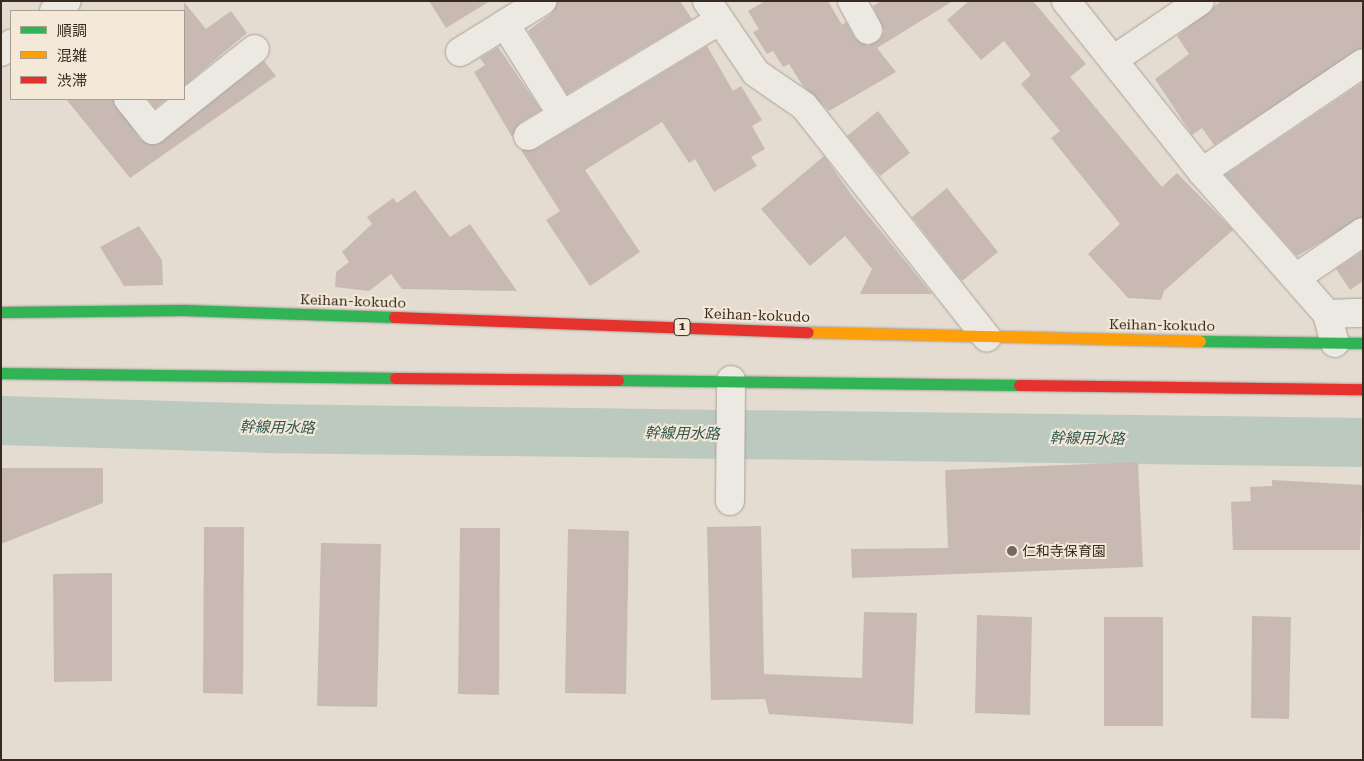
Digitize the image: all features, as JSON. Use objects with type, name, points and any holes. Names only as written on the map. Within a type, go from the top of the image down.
[{"type":"highway","name":"Keihan-kokudo","points":[[1,312],[183,310],[988,338],[1363,343]]},
{"type":"highway","points":[[1,373],[731,380],[1363,389]]},
{"type":"street","points":[[460,52],[542,1]]},
{"type":"street","points":[[852,1],[868,30]]},
{"type":"street","points":[[1066,1],[1202,172],[1297,277],[1327,314],[1335,343]]},
{"type":"street","points":[[1113,60],[1200,1]]},
{"type":"street","points":[[528,136],[562,115],[714,11],[756,73],[804,106],[988,338]]},
{"type":"street","points":[[505,24],[562,115]]},
{"type":"street","points":[[129,100],[153,130],[255,49]]},
{"type":"street","points":[[1202,172],[1363,63]]},
{"type":"street","points":[[1297,277],[1363,232]]},
{"type":"street","points":[[1327,314],[1363,314]]},
{"type":"street","points":[[730,500],[732,450],[731,380]]},
{"type":"building","points":[[429,1],[490,1],[446,28]]},
{"type":"building","points":[[558,1],[680,1],[692,19],[567,94],[528,31],[551,14]]},
{"type":"building","points":[[765,1],[828,1],[842,25],[846,22],[855,38],[868,46],[881,38],[884,31],[873,6],[881,1],[953,1],[877,48],[896,72],[829,111],[803,86],[789,64],[783,67],[773,51],[767,54],[753,32],[759,29],[748,11]]},
{"type":"building","points":[[969,1],[1033,1],[1086,64],[1070,77],[1162,187],[1177,173],[1233,230],[1164,291],[1161,300],[1128,298],[1088,254],[1120,224],[1051,138],[1060,131],[1021,84],[1031,75],[1004,41],[981,60],[947,20]]},
{"type":"building","points":[[1221,1],[1363,1],[1363,48],[1214,145],[1202,128],[1192,135],[1155,79],[1189,54],[1177,36]]},
{"type":"building","points":[[184,2],[206,29],[231,11],[247,33],[185,85],[185,10]]},
{"type":"building","points":[[707,46],[733,91],[741,86],[762,120],[752,126],[765,149],[751,157],[757,166],[714,192],[695,159],[689,163],[662,122],[585,170],[640,252],[590,286],[546,220],[560,211],[521,150],[536,149]]},
{"type":"building","points":[[498,47],[541,110],[520,123],[512,137],[474,72],[485,65],[480,58]]},
{"type":"building","points":[[264,61],[276,76],[130,178],[67,100],[114,100],[141,140],[156,145]]},
{"type":"building","points":[[1363,82],[1363,217],[1297,256],[1225,175]]},
{"type":"building","points":[[149,100],[166,100],[155,108]]},
{"type":"building","points":[[878,111],[910,153],[880,176],[847,136]]},
{"type":"building","points":[[824,156],[853,197],[932,294],[860,294],[872,269],[845,236],[810,266],[761,209]]},
{"type":"building","points":[[947,188],[998,252],[962,281],[912,217]]},
{"type":"building","points":[[415,190],[450,237],[470,224],[517,291],[402,289],[391,274],[369,291],[335,287],[336,272],[349,262],[342,252],[372,224],[367,217],[393,198],[397,203]]},
{"type":"building","points":[[139,226],[162,260],[163,285],[124,286],[100,247]]},
{"type":"building","points":[[1363,251],[1363,281],[1350,290],[1336,269]]},
{"type":"building","points":[[1138,462],[1143,567],[852,578],[851,549],[948,548],[945,470]]},
{"type":"building","points":[[1,468],[103,468],[103,503],[1,544]]},
{"type":"building","points":[[1272,480],[1363,485],[1360,550],[1233,550],[1231,502],[1251,501],[1250,487],[1272,486]]},
{"type":"building","points":[[761,526],[764,674],[862,678],[864,612],[917,613],[913,724],[769,714],[765,699],[711,700],[707,527]]},
{"type":"building","points":[[204,527],[244,527],[243,694],[203,693]]},
{"type":"building","points":[[460,528],[500,528],[499,695],[458,694]]},
{"type":"building","points":[[568,529],[629,531],[626,694],[565,693]]},
{"type":"building","points":[[321,543],[381,544],[377,707],[317,706]]},
{"type":"building","points":[[112,573],[112,681],[54,682],[53,574]]},
{"type":"building","points":[[977,615],[1032,617],[1030,715],[975,713]]},
{"type":"building","points":[[1252,616],[1291,617],[1289,719],[1251,718]]},
{"type":"building","points":[[1104,617],[1163,617],[1163,726],[1104,726]]},
{"type":"waterway","name":"幹線用水路","points":[[1,420],[263,428],[1363,442]]},
{"type":"traffic: fast","points":[[1,312],[183,310],[394,317]]},
{"type":"traffic: fast","points":[[1200,341],[1363,343]]},
{"type":"traffic: fast","points":[[1,373],[395,378]]},
{"type":"traffic: fast","points":[[618,380],[1019,385]]},
{"type":"traffic: slow","points":[[808,332],[1200,341]]},
{"type":"traffic: jam","points":[[394,317],[808,332]]},
{"type":"traffic: jam","points":[[395,378],[618,380]]},
{"type":"traffic: jam","points":[[1019,385],[1363,389]]},
{"type":"place","name":"仁和寺保育園","points":[[1012,551]]}]
